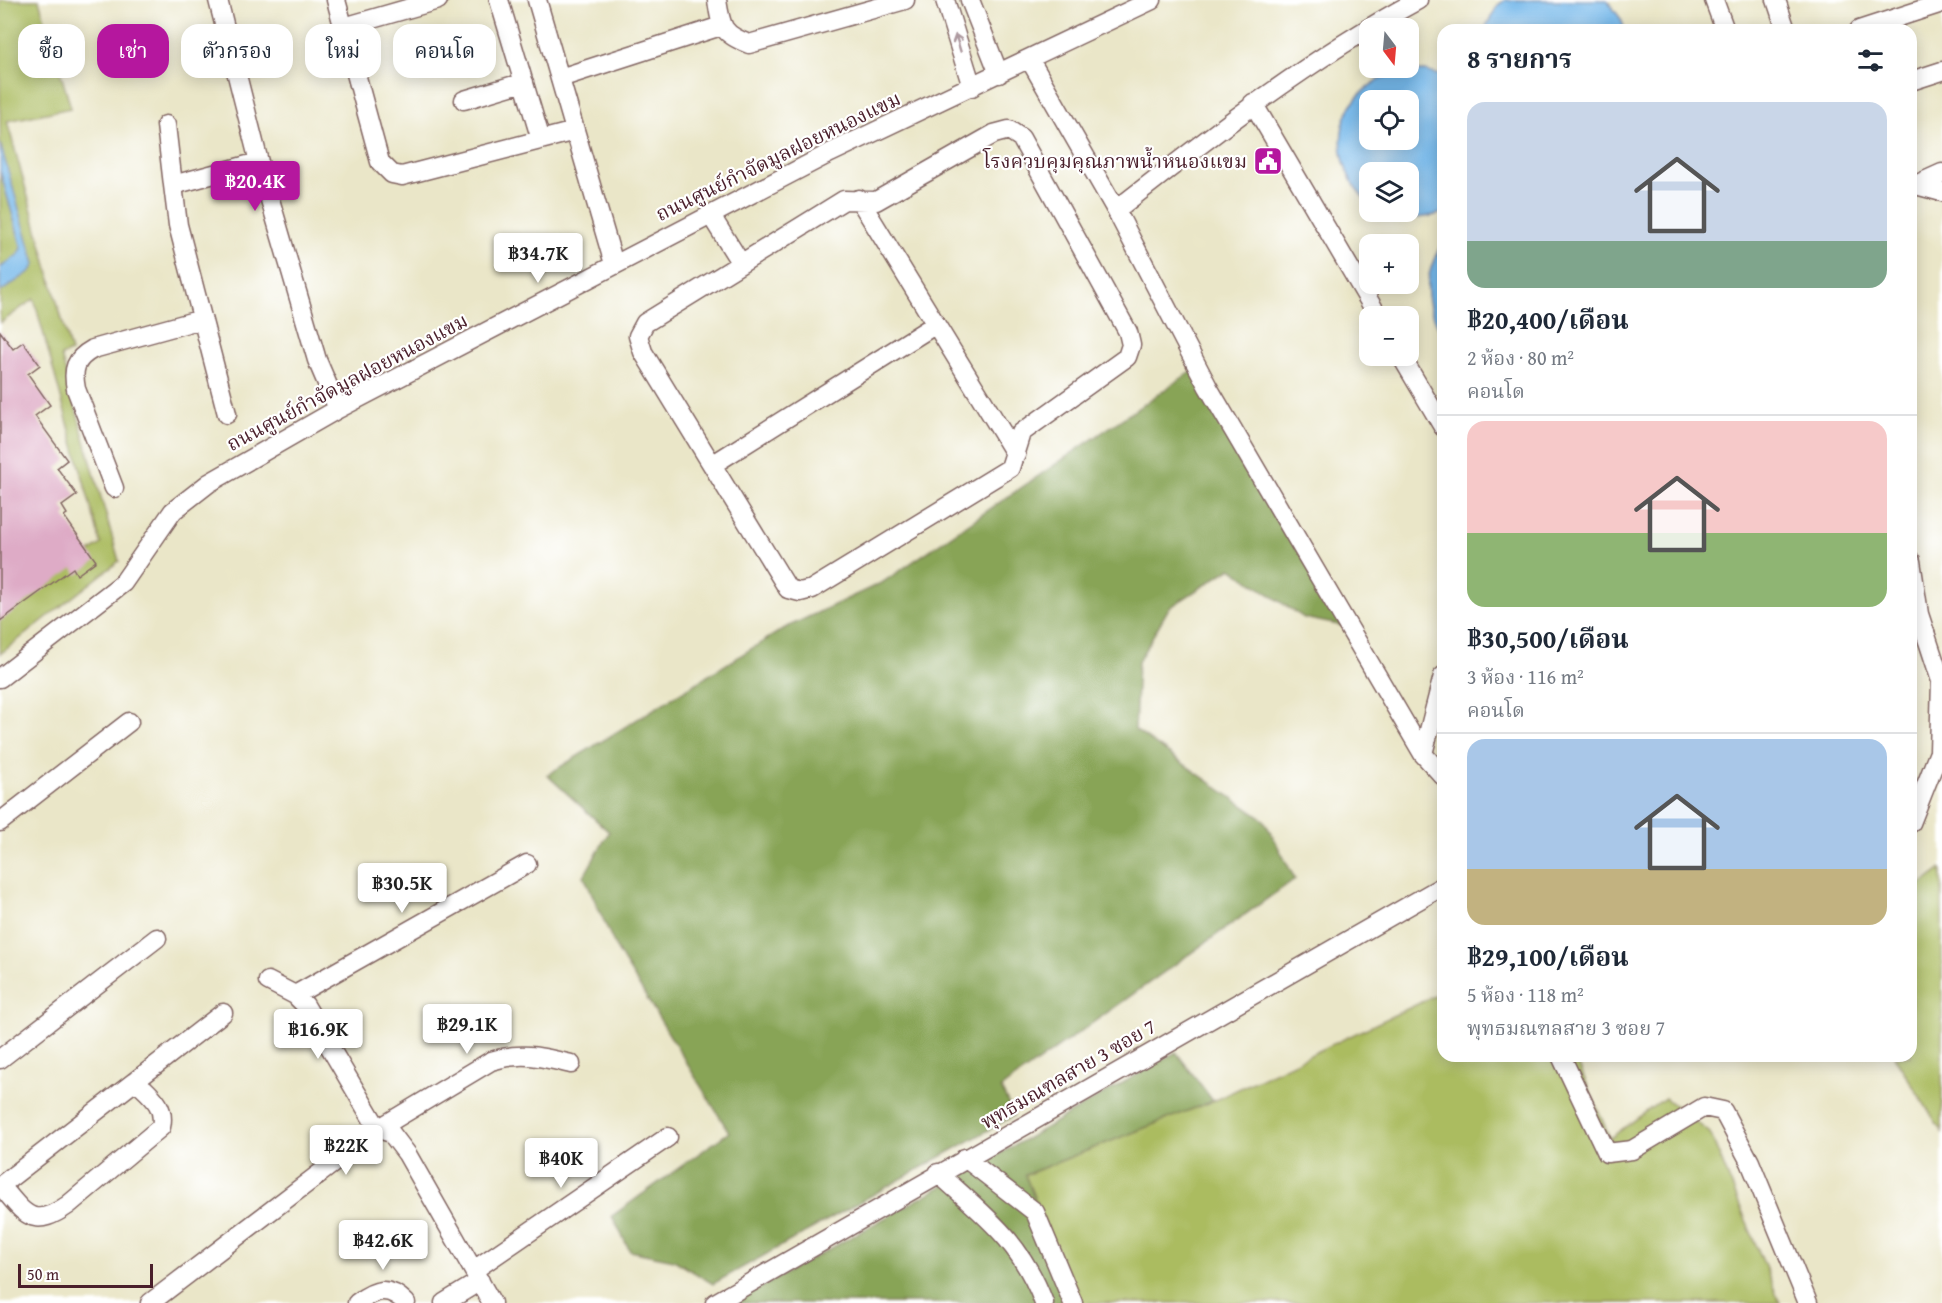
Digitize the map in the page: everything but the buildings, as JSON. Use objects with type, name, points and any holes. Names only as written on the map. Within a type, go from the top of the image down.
[{"type":"street","points":[[218,0],[259,162],[317,360],[338,409]]},
{"type":"street","points":[[336,0],[343,24]]},
{"type":"street","points":[[354,24],[438,0]]},
{"type":"street","points":[[499,0],[541,140]]},
{"type":"street","points":[[537,0],[614,264]]},
{"type":"street","points":[[717,0],[721,27],[732,38],[749,44],[904,0]]},
{"type":"street","points":[[945,0],[972,87]]},
{"type":"street","points":[[970,0],[999,74]]},
{"type":"street","name":"ถนนศูนย์กำจัดมูลฝอยหนองแขม","points":[[0,678],[123,583],[160,528],[187,497],[338,409],[711,214],[830,153],[1030,60],[1152,0]]},
{"type":"street","points":[[1116,210],[1253,103],[1386,17],[1418,0]]},
{"type":"street","points":[[1714,0],[1723,24]]},
{"type":"street","points":[[1776,0],[1784,24]]},
{"type":"street","points":[[1877,24],[1942,3]]},
{"type":"street","points":[[560,78],[721,27]]},
{"type":"street","points":[[1030,60],[1116,210],[1208,387],[1423,754],[1437,769]]},
{"type":"street","points":[[1917,79],[1942,71]]},
{"type":"street","points":[[358,78],[380,162],[392,174],[402,176],[575,131]]},
{"type":"street","points":[[464,100],[524,82]]},
{"type":"street","points":[[1253,103],[1372,306]]},
{"type":"street","points":[[166,125],[178,225],[227,414]]},
{"type":"street","points":[[1009,130],[1021,138],[1128,332],[1131,345],[1127,357],[1021,433],[1016,455],[1010,468],[812,588],[800,592],[788,590],[643,352],[638,336],[645,323],[740,262],[844,200],[876,201],[994,135],[1009,130]]},
{"type":"street","points":[[173,185],[259,162]]},
{"type":"street","points":[[1917,184],[1942,173]]},
{"type":"street","points":[[1917,187],[1942,192]]},
{"type":"street","points":[[859,199],[1016,455]]},
{"type":"street","points":[[711,214],[740,262]]},
{"type":"street","points":[[114,488],[76,389],[73,373],[76,363],[82,355],[93,349],[202,319]]},
{"type":"street","points":[[712,465],[936,324]]},
{"type":"street","points":[[1407,366],[1437,417]]},
{"type":"street","points":[[1917,614],[1941,681],[1939,752],[1917,808]]},
{"type":"street","points":[[1423,754],[1437,699]]},
{"type":"street","points":[[0,822],[129,722]]},
{"type":"street","points":[[294,995],[528,864]]},
{"type":"street","name":"พุทธมณฑลสาย 3 ซอย 7","points":[[716,1303],[938,1173],[1437,889]]},
{"type":"street","points":[[0,1059],[157,938]]},
{"type":"street","points":[[268,981],[294,995],[305,1005],[378,1129],[391,1133],[399,1141],[492,1303]]},
{"type":"street","points":[[136,1081],[158,1102],[163,1117],[160,1127],[68,1205],[52,1216],[41,1219],[31,1217],[1,1186],[223,1013]]},
{"type":"street","points":[[150,1303],[378,1129],[492,1061],[509,1055],[526,1053],[571,1064]]},
{"type":"street","points":[[1564,1062],[1607,1153],[1632,1150],[1704,1107],[1723,1111],[1750,1162],[1808,1303]]},
{"type":"street","points":[[444,1303],[477,1276],[668,1137]]},
{"type":"street","points":[[965,1158],[1035,1212],[1073,1303]]},
{"type":"street","points":[[938,1173],[1007,1236],[1030,1270],[1044,1303]]},
{"type":"street","points":[[357,1303],[374,1291],[386,1289],[398,1294],[406,1303]]},
{"type":"green space","points":[[0,0],[39,0],[46,24],[18,24],[18,78],[62,78],[71,108],[7,121],[71,352],[61,356],[119,561],[0,654],[0,617],[101,544],[34,299],[0,323],[0,292],[31,271],[0,143]]},
{"type":"green space","points":[[0,171],[22,248],[19,254],[0,268]]},
{"type":"green space","points":[[1195,369],[1343,626],[1304,618],[1231,568],[1169,608],[1138,662],[1135,730],[1264,820],[1295,879],[1001,1088],[1014,1116],[713,1284],[674,1260],[630,1251],[612,1216],[729,1132],[616,948],[584,876],[609,832],[547,775],[785,628],[883,582]]},
{"type":"green space","points":[[1942,869],[1942,1132],[1898,1062],[1917,1062],[1917,888]]},
{"type":"green space","points":[[1437,995],[1437,1062],[1578,1062],[1610,1138],[1665,1098],[1710,1133],[1780,1303],[1077,1303],[1025,1175],[1213,1101]]},
{"type":"green space","points":[[1176,1052],[1213,1101],[1025,1175],[1077,1303],[733,1303],[1026,1139]]},
{"type":"water","points":[[1505,0],[1607,0],[1623,24],[1487,24],[1498,5]]},
{"type":"water","points":[[1419,71],[1437,74],[1437,214],[1419,217],[1419,162],[1359,162],[1359,191],[1348,173],[1341,138],[1344,121],[1351,105],[1359,96],[1359,150],[1419,150],[1419,90],[1364,90],[1379,80],[1419,78]]},
{"type":"water","points":[[0,143],[35,264],[31,271],[0,292],[0,268],[19,254],[22,248],[0,171]]},
{"type":"water","points":[[1437,252],[1437,325],[1428,300],[1429,277]]},
{"type":"place","name":"โรงควบคุมคุณภาพน้ำหนองแขม","points":[[1268,161]]}]
